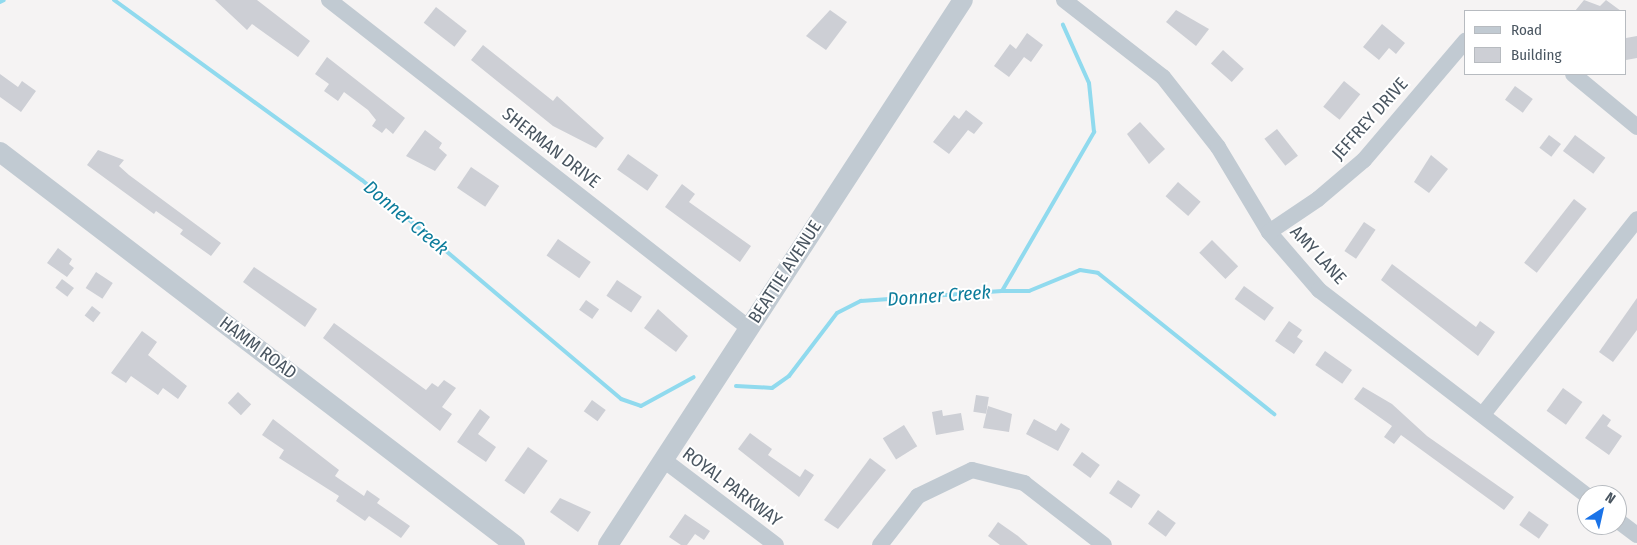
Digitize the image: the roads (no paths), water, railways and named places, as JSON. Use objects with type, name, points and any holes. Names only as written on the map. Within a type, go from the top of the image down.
[{"type":"street","name":"SHERMAN DRIVE","points":[[329,0],[749,328]]},
{"type":"street","name":"BEATTIE AVENUE","points":[[608,545],[665,461],[749,328],[963,0]]},
{"type":"street","name":"AMY LANE","points":[[1064,0],[1163,77],[1218,147],[1269,232],[1319,290],[1484,413],[1577,488]]},
{"type":"street","name":"JEFFREY DRIVE","points":[[1269,232],[1318,199],[1364,160],[1464,42]]},
{"type":"street","points":[[1574,75],[1637,127]]},
{"type":"street","name":"HAMM ROAD","points":[[0,152],[515,545]]},
{"type":"street","points":[[1484,413],[1637,219]]},
{"type":"street","name":"ROYAL PARKWAY","points":[[665,461],[776,545]]},
{"type":"street","points":[[880,545],[918,496],[972,470],[1024,483],[1104,545]]},
{"type":"waterway","name":"Donner Creek","points":[[0,2],[4,0]]},
{"type":"waterway","name":"Donner Creek","points":[[114,0],[362,180],[621,399],[641,406],[694,377]]},
{"type":"waterway","name":"Donner Creek","points":[[736,386],[772,388],[789,376],[837,313],[861,301],[1002,291],[1094,132],[1089,83],[1063,25]]},
{"type":"waterway","points":[[1002,291],[1029,291],[1080,270],[1098,273],[1274,414]]}]
